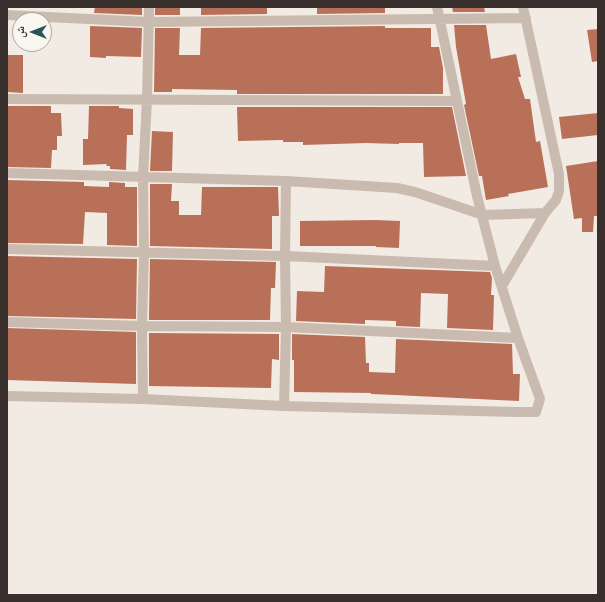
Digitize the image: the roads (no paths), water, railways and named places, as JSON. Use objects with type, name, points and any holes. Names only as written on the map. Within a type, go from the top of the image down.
[{"type":"street","points":[[143,399],[143,177],[148,100],[149,7]]},
{"type":"street","points":[[7,396],[143,399],[284,406],[536,412],[540,399],[518,338],[495,266],[482,215],[437,7]]},
{"type":"street","points":[[502,286],[545,213],[556,200],[559,191],[559,174],[523,7]]},
{"type":"street","points":[[7,15],[149,22],[526,18]]},
{"type":"street","points":[[7,99],[457,100]]},
{"type":"street","points":[[7,173],[286,181],[406,190],[482,215],[545,213]]},
{"type":"street","points":[[284,406],[286,327],[286,181]]},
{"type":"street","points":[[7,249],[285,256],[495,266]]},
{"type":"street","points":[[7,322],[142,326],[286,327],[518,338]]}]
